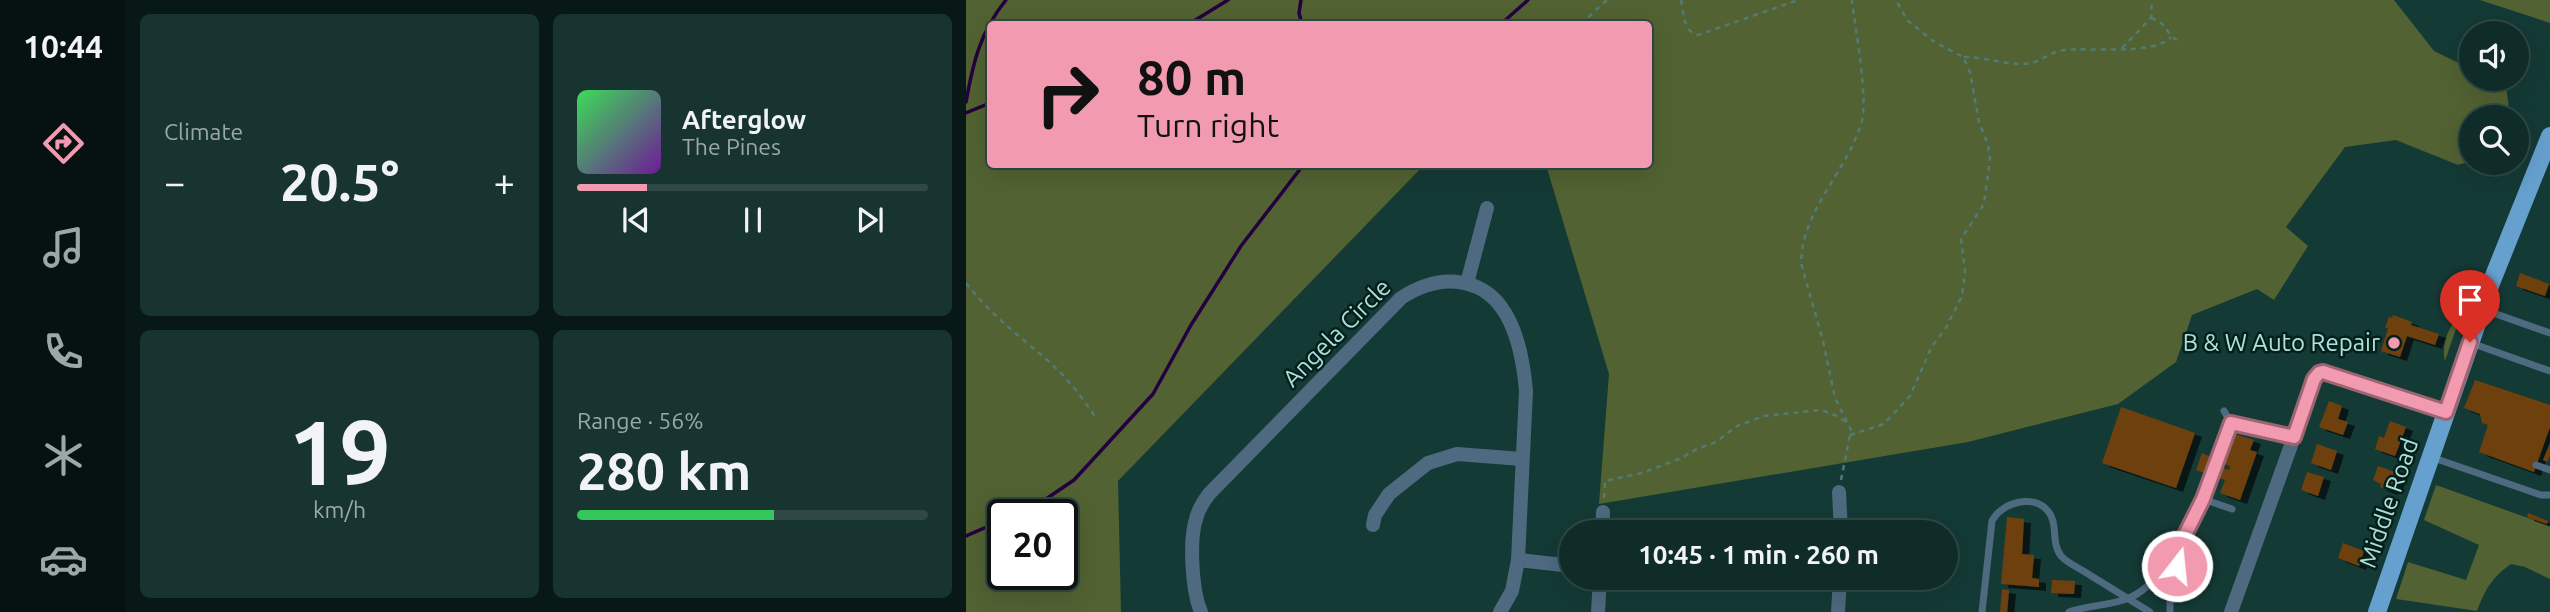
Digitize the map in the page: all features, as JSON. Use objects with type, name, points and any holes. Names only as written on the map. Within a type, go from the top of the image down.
[{"type":"main road","name":"Middle Road","points":[[2377,612],[2511,228],[2550,136]]},
{"type":"street","points":[[1487,208],[1467,283],[1492,298],[1512,326],[1524,370],[1526,391],[1518,560],[1512,592],[1500,612]]},
{"type":"street","name":"Angela Circle","points":[[1201,612],[1195,590],[1194,530],[1201,505],[1209,494],[1401,298],[1429,283],[1467,283]]},
{"type":"street","points":[[2231,612],[2314,379],[2319,373],[2328,373],[2446,412]]},
{"type":"street","points":[[1373,525],[1374,515],[1389,494],[1428,463],[1457,454],[1522,459]]},
{"type":"street","points":[[1839,492],[1840,520]]},
{"type":"street","points":[[1603,512],[1603,520]]},
{"type":"street","points":[[1518,560],[1559,565]]},
{"type":"street","points":[[1598,612],[1599,590]]},
{"type":"street","points":[[1838,612],[1839,590]]},
{"type":"lane","points":[[2482,309],[2550,333]]},
{"type":"lane","points":[[2470,342],[2550,371]]},
{"type":"lane","points":[[2224,411],[2231,423],[2294,437]]},
{"type":"lane","points":[[2069,612],[2128,599],[2144,589],[2158,575],[2183,539],[2203,499],[2231,423]]},
{"type":"lane","points":[[2431,457],[2541,495],[2550,495]]},
{"type":"lane","points":[[2536,465],[2550,470]]},
{"type":"lane","points":[[2203,499],[2232,509]]},
{"type":"lane","points":[[1982,612],[1992,521],[1997,512],[2019,502],[2038,505],[2048,510],[2062,556],[2150,612]]},
{"type":"lane","points":[[2170,612],[2170,593],[2183,539]]},
{"type":"path","points":[[1584,21],[1606,0]]},
{"type":"path","points":[[1681,0],[1688,29],[1692,34],[1698,35],[1798,0]]},
{"type":"path","points":[[1839,492],[1850,435],[1849,425],[1835,398],[1823,341],[1801,263],[1801,252],[1813,217],[1854,144],[1863,116],[1852,0]]},
{"type":"path","points":[[1896,0],[1907,20],[1933,41],[1963,57],[2023,64],[2042,61],[2063,50],[2143,48],[2167,41],[2171,37]]},
{"type":"path","points":[[2122,49],[2151,18],[2152,0]]},
{"type":"path","points":[[2151,18],[2161,22],[2171,37],[2181,42]]},
{"type":"path","points":[[1850,435],[1884,424],[1910,396],[1932,346],[1946,328],[1962,296],[1965,271],[1961,239],[1983,204],[1990,159],[1979,122],[1970,72],[1963,57]]},
{"type":"path","points":[[966,284],[1005,326],[1048,361],[1079,394],[1096,418]]},
{"type":"path","points":[[1603,512],[1605,481],[1642,473],[1679,459],[1716,442],[1737,426],[1764,416],[1821,410],[1837,416],[1849,425]]},
{"type":"green space","points":[[966,0],[2394,0],[2434,51],[2459,63],[2459,91],[2507,91],[2508,105],[2459,105],[2459,165],[2396,140],[2345,147],[2286,227],[2308,246],[2274,300],[2257,289],[2192,315],[2176,362],[2118,404],[1968,442],[1599,504],[1609,374],[1547,168],[1652,168],[1652,21],[987,21],[987,168],[1421,168],[1118,481],[1121,612],[966,612]]},
{"type":"green space","points":[[2480,0],[2550,0],[2550,23]]},
{"type":"green space","points":[[2460,317],[2445,361],[2446,337]]},
{"type":"green space","points":[[2436,485],[2550,526],[2550,579],[2525,567],[2511,564],[2490,585],[2477,611],[2396,599],[2408,562],[2466,580],[2479,545],[2424,520]]},
{"type":"building","points":[[2520,273],[2549,284],[2545,296],[2516,286]]},
{"type":"building","name":"B & W Auto Repair","points":[[2393,315],[2412,322],[2411,325],[2439,334],[2435,345],[2407,336],[2400,357],[2381,351],[2388,328],[2385,328],[2389,317],[2392,318]]},
{"type":"building","points":[[2475,380],[2550,405],[2550,427],[2534,472],[2479,452],[2488,425],[2482,423],[2480,414],[2464,408]]},
{"type":"building","points":[[2329,401],[2342,406],[2338,419],[2348,422],[2343,435],[2319,427]]},
{"type":"building","points":[[2121,407],[2195,433],[2176,488],[2102,463]]},
{"type":"building","points":[[2390,421],[2406,427],[2395,456],[2375,449],[2379,436],[2384,438]]},
{"type":"building","points":[[2235,434],[2254,440],[2250,450],[2257,452],[2240,500],[2220,493],[2225,480],[2219,478],[2223,468],[2229,470],[2230,466],[2224,464]]},
{"type":"building","points":[[2550,443],[2550,456],[2547,462],[2543,460]]},
{"type":"building","points":[[2317,444],[2337,451],[2331,470],[2311,463]]},
{"type":"building","points":[[2202,453],[2213,458],[2207,474],[2196,470]]},
{"type":"building","points":[[2378,466],[2398,473],[2396,477],[2399,478],[2391,491],[2380,487],[2381,484],[2373,480]]},
{"type":"building","points":[[2307,472],[2324,477],[2318,496],[2301,490]]},
{"type":"building","points":[[2528,513],[2548,521],[2547,524],[2527,517]]},
{"type":"building","points":[[2007,517],[2024,519],[2022,554],[2034,555],[2032,578],[2039,579],[2039,587],[2001,584]]},
{"type":"building","points":[[2343,543],[2364,551],[2359,566],[2338,558]]},
{"type":"building","points":[[2052,580],[2075,581],[2074,594],[2051,593]]},
{"type":"building","points":[[2002,589],[2009,590],[2007,612],[2000,612]]},
{"type":"waterway","points":[[992,21],[1006,0]]},
{"type":"waterway","points":[[1194,21],[1228,0]]},
{"type":"waterway","points":[[1301,0],[1299,13],[1301,21]]},
{"type":"waterway","points":[[1504,21],[1528,0]]},
{"type":"waterway","points":[[966,102],[979,48],[987,30]]},
{"type":"waterway","points":[[966,113],[987,104]]},
{"type":"waterway","points":[[1046,499],[1074,480],[1153,394],[1191,325],[1241,246],[1301,168]]},
{"type":"waterway","points":[[966,536],[987,527]]},
{"type":"place","name":"B & W Auto Repair","points":[[2394,343]]},
{"type":"route","points":[[2177,566],[2183,539],[2203,499],[2231,423],[2294,437],[2314,379],[2323,372],[2446,412],[2470,342]]}]
